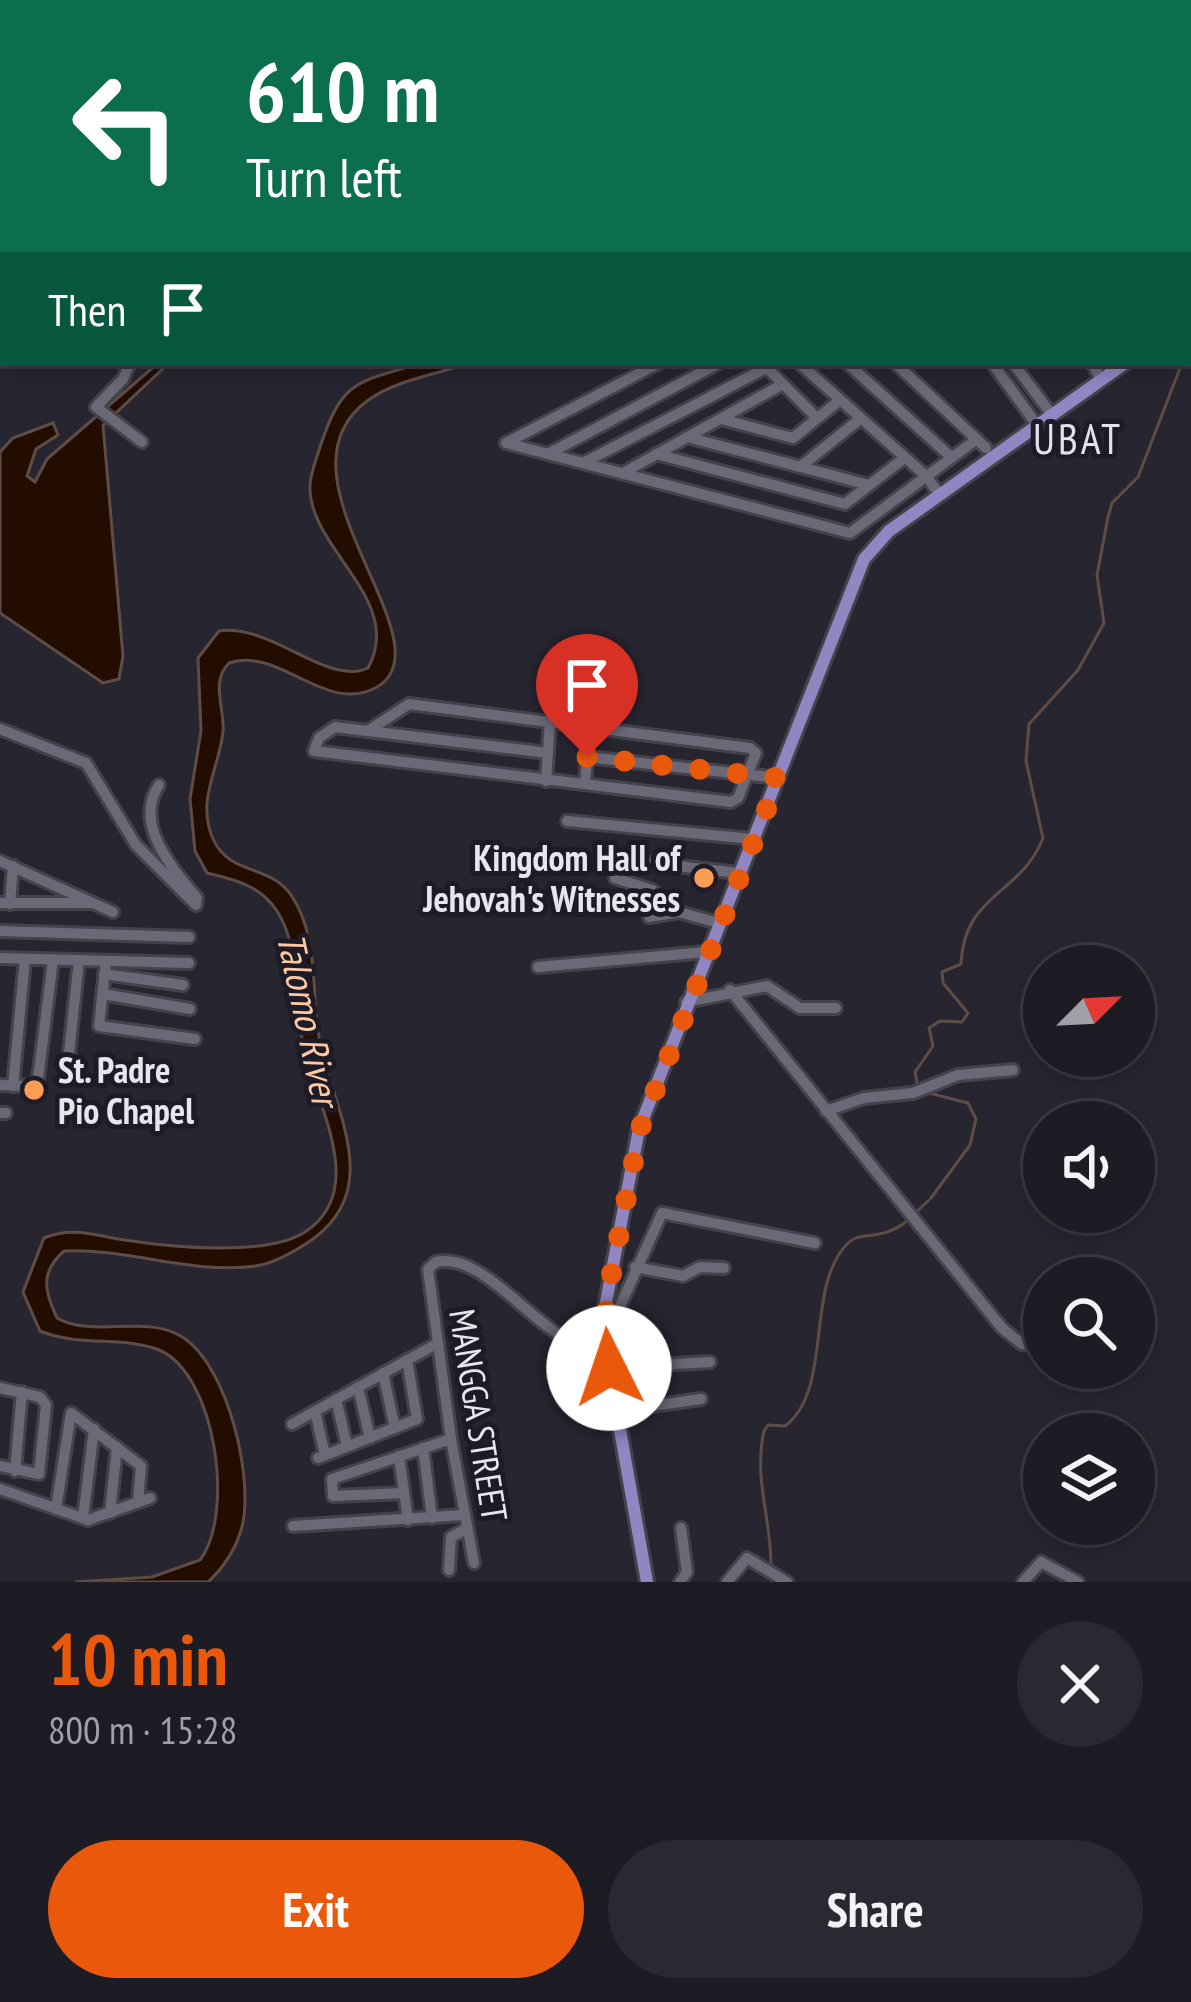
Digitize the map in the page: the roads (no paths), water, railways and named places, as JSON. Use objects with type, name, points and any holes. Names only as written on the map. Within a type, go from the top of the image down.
[{"type":"main road","points":[[647,1582],[604,1323],[634,1148],[686,1002],[864,559],[881,537],[1121,366]]},
{"type":"street","points":[[129,366],[123,380],[97,403],[104,415],[142,442]]},
{"type":"street","points":[[653,366],[506,443],[850,533],[951,457],[982,443],[898,366]]},
{"type":"street","points":[[548,454],[713,366]]},
{"type":"street","points":[[582,463],[762,366]]},
{"type":"street","points":[[765,366],[818,418]]},
{"type":"street","points":[[802,366],[923,477],[938,497]]},
{"type":"street","points":[[851,366],[951,457]]},
{"type":"street","points":[[994,366],[1037,425]]},
{"type":"street","points":[[1015,366],[1052,415]]},
{"type":"street","points":[[1094,366],[1102,380]]},
{"type":"street","points":[[622,473],[783,384]]},
{"type":"street","points":[[720,419],[793,438],[840,400]]},
{"type":"street","points":[[800,466],[860,419]]},
{"type":"street","points":[[687,437],[869,485]]},
{"type":"street","points":[[656,454],[845,503],[904,459]]},
{"type":"street","points":[[368,731],[405,704],[750,748],[755,756],[733,802],[314,751],[330,729],[548,753]]},
{"type":"street","points":[[546,781],[550,722]]},
{"type":"street","points":[[585,784],[590,727]]},
{"type":"street","points":[[0,729],[86,763],[136,845],[196,905],[197,898],[171,866],[152,827],[149,808],[159,785]]},
{"type":"street","points":[[587,757],[779,778]]},
{"type":"street","points":[[567,821],[753,839]]},
{"type":"street","points":[[624,860],[739,873]]},
{"type":"street","points":[[92,903],[5,903],[6,863],[113,912]]},
{"type":"street","points":[[39,904],[41,878]]},
{"type":"street","points":[[615,878],[652,890],[680,912],[718,923]]},
{"type":"street","points":[[68,905],[69,890]]},
{"type":"street","points":[[649,917],[680,912]]},
{"type":"street","points":[[0,931],[190,937]]},
{"type":"street","points":[[25,959],[6,1085],[30,1086],[38,1079],[58,933]]},
{"type":"street","points":[[538,967],[706,952]]},
{"type":"street","points":[[0,958],[79,960],[183,985]]},
{"type":"street","points":[[69,1053],[79,960]]},
{"type":"street","points":[[105,968],[189,963]]},
{"type":"street","points":[[105,968],[99,1026],[195,1039]]},
{"type":"street","points":[[686,1002],[772,987],[800,1008],[836,1008]]},
{"type":"street","points":[[730,991],[1002,1328],[1023,1344]]},
{"type":"street","points":[[103,994],[190,1010]]},
{"type":"street","points":[[826,1111],[864,1098],[914,1093],[958,1075],[1012,1070]]},
{"type":"street","points":[[604,1323],[617,1313],[654,1222],[666,1212],[815,1243]]},
{"type":"street","name":"MANGGA STREET","points":[[474,1563],[428,1269],[448,1259],[469,1267],[578,1345],[606,1351]]},
{"type":"street","points":[[634,1267],[683,1276],[700,1267],[724,1268]]},
{"type":"street","points":[[292,1424],[438,1343]]},
{"type":"street","points":[[315,1411],[321,1456],[417,1419],[407,1360]]},
{"type":"street","points":[[609,1368],[710,1362]]},
{"type":"street","points":[[383,1373],[395,1428]]},
{"type":"street","points":[[358,1387],[370,1438]]},
{"type":"street","points":[[0,1388],[46,1402],[41,1468],[34,1477],[0,1466]]},
{"type":"street","points":[[14,1471],[22,1392]]},
{"type":"street","points":[[336,1399],[347,1446]]},
{"type":"street","points":[[616,1411],[701,1399]]},
{"type":"street","points":[[0,1489],[56,1509],[83,1518],[144,1500],[142,1467],[71,1413],[56,1509]]},
{"type":"street","points":[[83,1518],[94,1429]]},
{"type":"street","points":[[404,1493],[333,1496],[332,1479],[451,1439]]},
{"type":"street","points":[[110,1513],[118,1447]]},
{"type":"street","points":[[423,1448],[432,1518]]},
{"type":"street","points":[[399,1456],[408,1520]]},
{"type":"street","points":[[293,1526],[432,1518],[464,1522],[449,1542],[449,1570]]},
{"type":"street","points":[[680,1582],[687,1573],[681,1528]]},
{"type":"street","points":[[728,1582],[745,1558],[787,1582]]},
{"type":"street","points":[[1023,1582],[1038,1562],[1061,1578],[1078,1582]]},
{"type":"water","points":[[155,366],[166,366],[103,425],[123,656],[119,679],[103,683],[0,613],[0,452],[13,438],[53,423],[58,435],[36,449],[27,476],[35,482],[47,459]]},
{"type":"water","name":"Talomo River","points":[[412,366],[460,366],[378,394],[341,433],[336,472],[345,513],[393,634],[394,665],[377,687],[358,694],[321,688],[266,664],[229,663],[220,678],[223,732],[207,811],[220,851],[282,885],[300,911],[312,964],[319,1037],[348,1144],[346,1195],[335,1218],[313,1239],[264,1264],[208,1267],[88,1251],[64,1251],[56,1259],[47,1282],[57,1318],[87,1326],[154,1327],[184,1338],[200,1353],[225,1398],[244,1481],[242,1527],[229,1557],[208,1582],[75,1582],[152,1577],[200,1560],[211,1539],[217,1480],[206,1415],[179,1364],[146,1346],[70,1339],[40,1331],[23,1292],[44,1238],[75,1232],[191,1247],[267,1245],[305,1232],[324,1214],[334,1192],[332,1143],[303,1045],[294,959],[285,926],[255,889],[207,873],[195,851],[190,799],[201,731],[198,658],[219,631],[259,636],[335,669],[368,668],[376,644],[375,620],[314,511],[310,489],[337,406],[368,380]]},
{"type":"waterway","points":[[918,1088],[915,1072],[933,1046],[929,1028],[940,1021],[962,1022],[968,1013],[943,983],[942,972],[961,964],[972,922],[1021,872],[1043,838],[1026,761],[1029,724],[1078,670],[1104,623],[1097,575],[1112,503],[1138,477],[1181,366]]},
{"type":"waterway","points":[[925,1092],[968,1103],[976,1119],[970,1145],[931,1198]]},
{"type":"waterway","points":[[913,1215],[929,1200]]},
{"type":"waterway","points":[[771,1568],[761,1466],[764,1431],[768,1425],[785,1426],[800,1409],[809,1388],[826,1285],[835,1262],[853,1239],[889,1231],[907,1221]]},
{"type":"place","name":"Kingdom Hall of Jehovah's Witnesses","points":[[704,878]]},
{"type":"place","name":"St. Padre Pio Chapel","points":[[34,1090]]},
{"type":"district","name":"UBAT","points":[[1078,438]]}]
